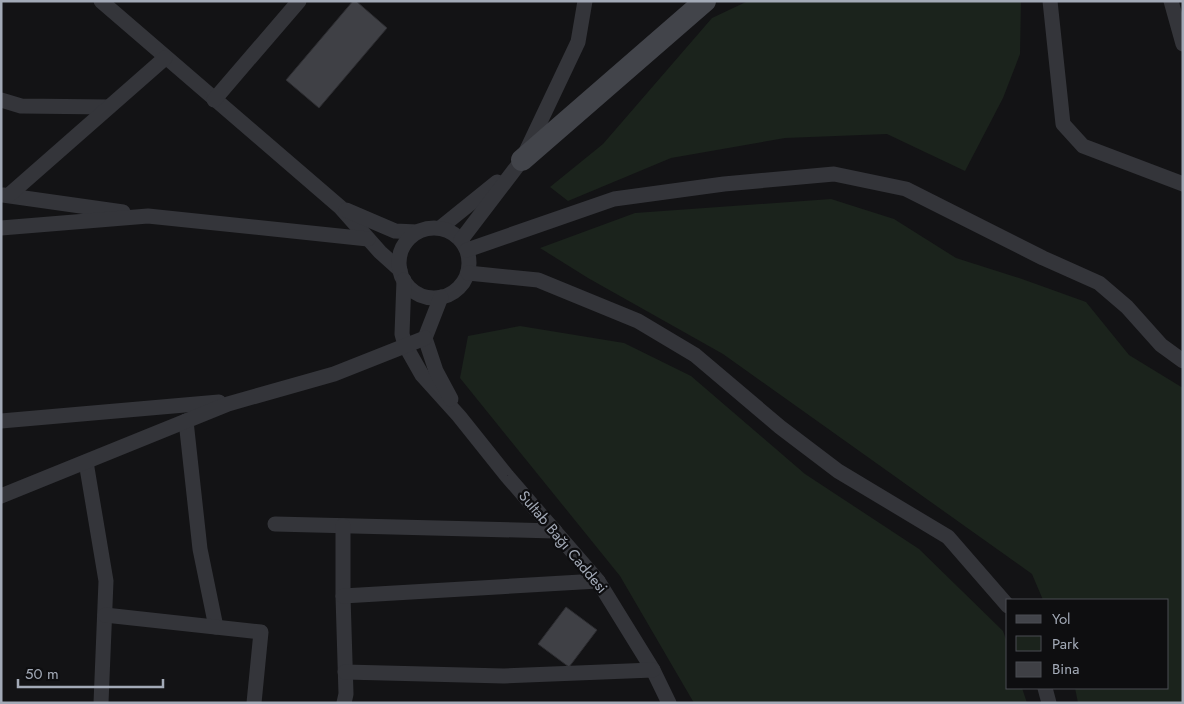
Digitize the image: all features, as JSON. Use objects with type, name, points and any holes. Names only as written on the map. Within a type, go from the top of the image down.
[{"type":"street","points":[[101,1],[340,207],[402,275],[411,289],[420,295],[430,298],[452,294],[459,288],[468,273],[470,261],[464,245],[451,232],[440,228],[417,232],[395,231],[340,207]]},
{"type":"street","points":[[214,100],[299,1]]},
{"type":"street","points":[[464,245],[522,160],[578,42],[586,1]]},
{"type":"street","points":[[440,228],[485,193],[705,1]]},
{"type":"street","points":[[1050,1],[1063,124],[1084,146],[1183,184]]},
{"type":"street","points":[[1170,1],[1183,44]]},
{"type":"street","points":[[5,195],[165,58]]},
{"type":"street","points":[[1,100],[21,106],[109,107]]},
{"type":"street","points":[[464,245],[614,199],[724,184],[834,174],[906,189],[1043,258],[1099,283],[1127,307],[1161,345],[1183,361]]},
{"type":"street","points":[[5,195],[148,216],[368,239]]},
{"type":"street","points":[[1,228],[148,216]]},
{"type":"street","points":[[417,232],[403,248],[400,259],[402,275],[402,334],[405,345],[422,375],[459,416]]},
{"type":"street","points":[[468,273],[538,280],[638,321],[695,355],[780,427],[838,471],[948,537],[1006,604]]},
{"type":"street","points":[[441,297],[425,338],[436,371],[459,416]]},
{"type":"street","points":[[1,496],[240,400],[334,374],[425,338]]},
{"type":"street","points":[[1,422],[240,400]]},
{"type":"street","name":"Sultab Bağı Caddesi","points":[[459,416],[598,581],[653,670],[669,703]]},
{"type":"street","points":[[186,421],[200,549],[216,627]]},
{"type":"street","points":[[86,462],[106,581],[101,703]]},
{"type":"street","points":[[274,524],[555,531]]},
{"type":"street","points":[[343,526],[346,672],[344,703]]},
{"type":"street","points":[[343,596],[598,581]]},
{"type":"street","points":[[105,615],[261,632],[254,703]]},
{"type":"street","points":[[346,672],[504,676],[653,670]]},
{"type":"street","points":[[1045,689],[1049,703]]},
{"type":"green space","points":[[748,1],[1021,1],[1020,54],[1003,98],[965,171],[887,134],[785,138],[671,158],[568,201],[550,187],[603,144],[712,18]]},
{"type":"green space","points":[[831,199],[894,219],[956,258],[1086,302],[1129,355],[1183,388],[1183,703],[1078,703],[1075,689],[1169,689],[1169,599],[1043,599],[1032,574],[723,354],[588,278],[540,248],[635,213]]},
{"type":"green space","points":[[520,326],[624,343],[691,376],[805,474],[919,549],[1003,631],[1006,639],[1006,689],[1022,689],[1027,703],[694,703],[620,576],[460,378],[468,336]]},
{"type":"building","points":[[353,1],[356,1],[387,28],[319,108],[286,80]]},
{"type":"building","points":[[566,607],[597,630],[569,667],[538,644]]}]
